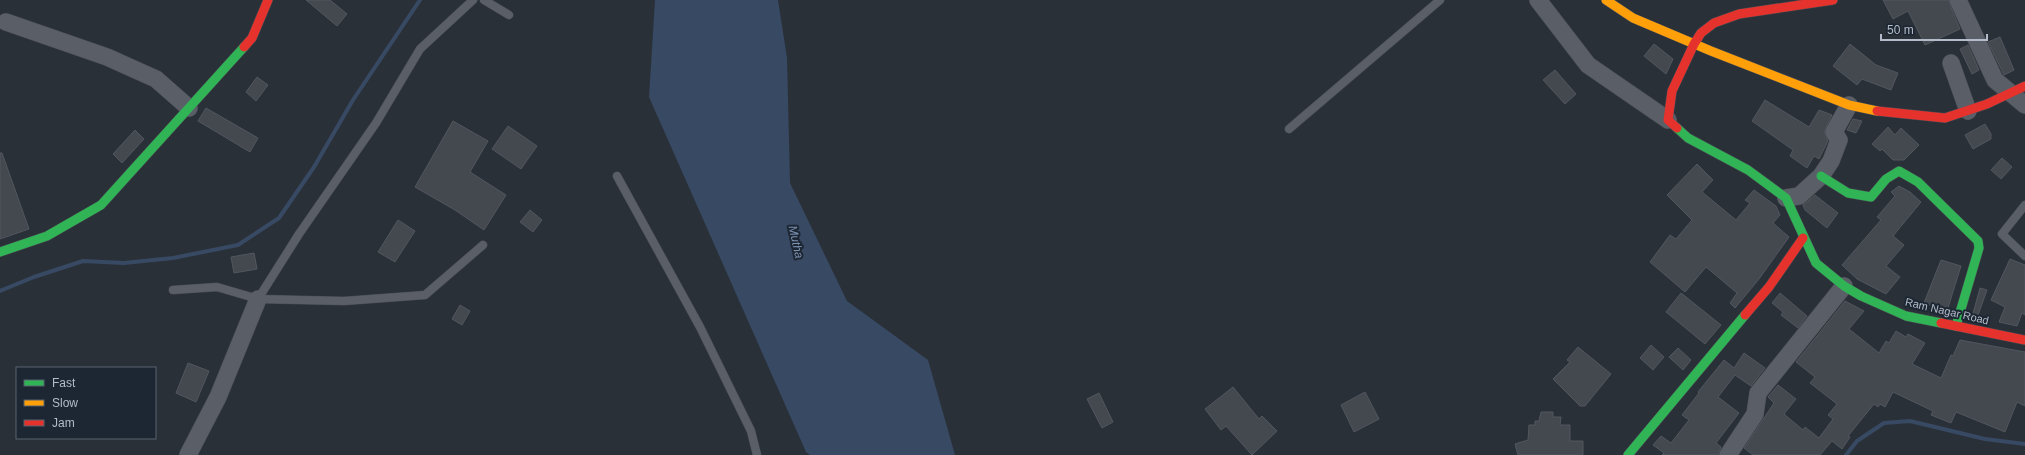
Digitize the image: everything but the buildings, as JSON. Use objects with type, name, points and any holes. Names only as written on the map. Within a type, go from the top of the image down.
[{"type":"street","points":[[0,252],[47,236],[101,205],[252,38],[268,0]]},
{"type":"street","points":[[1538,0],[1588,65],[1668,120],[1688,138],[1748,170],[1786,198],[1799,196],[1821,176],[1831,161],[1839,140],[1834,132],[1849,105]]},
{"type":"street","points":[[1606,0],[1633,18],[1694,44],[1849,105],[1887,113],[1945,118],[1968,111],[2018,90]]},
{"type":"street","points":[[1668,120],[1672,91],[1694,44],[1701,33],[1714,23],[1739,14],[1833,0]]},
{"type":"street","points":[[1958,0],[1995,80],[2004,89],[2018,90]]},
{"type":"street","points":[[6,22],[107,56],[156,79],[189,108]]},
{"type":"street","points":[[1951,63],[1968,111]]},
{"type":"street","points":[[2018,90],[2025,105]]},
{"type":"street","points":[[1821,176],[1848,193],[1871,197],[1886,178],[1900,171],[1918,182],[1978,241],[1979,248],[1956,326]]},
{"type":"street","name":"Ram Nagar Road","points":[[1786,198],[1803,238],[1816,263],[1844,286],[1861,296],[1906,316],[2025,340]]},
{"type":"street","points":[[1628,455],[1769,287],[1803,238]]},
{"type":"street","points":[[1728,455],[1755,414],[1758,392],[1844,286]]},
{"type":"street","points":[[188,455],[218,397],[258,298]]},
{"type":"lane","points":[[258,298],[299,234],[376,123],[420,49],[474,0]]},
{"type":"lane","points":[[484,0],[509,15]]},
{"type":"lane","points":[[1289,129],[1440,0]]},
{"type":"lane","points":[[617,176],[700,326],[752,431],[757,455]]},
{"type":"lane","points":[[2025,205],[2002,234],[2025,256]]},
{"type":"lane","points":[[173,290],[217,287],[258,298],[344,301],[425,295],[483,245]]},
{"type":"water","name":"Mutha","points":[[655,0],[778,0],[787,58],[790,183],[847,301],[928,360],[955,455],[810,455],[806,452],[649,97]]},
{"type":"waterway","points":[[0,291],[34,277],[83,261],[124,263],[173,258],[238,245],[279,218],[314,167],[353,100],[420,0]]},
{"type":"waterway","points":[[1846,455],[1857,441],[1884,423],[1910,421],[1985,439],[2025,444]]},
{"type":"traffic: fast","points":[[0,252],[47,236],[101,205],[244,47]]},
{"type":"traffic: fast","points":[[1677,128],[1688,138],[1748,170],[1786,198],[1816,263],[1844,286],[1861,296],[1906,316],[1941,323]]},
{"type":"traffic: fast","points":[[1821,176],[1848,193],[1871,197],[1886,179],[1899,171],[1918,182],[1978,241],[1979,248],[1956,326]]},
{"type":"traffic: fast","points":[[1628,455],[1745,315]]},
{"type":"traffic: slow","points":[[1606,0],[1633,18],[1711,51],[1849,105],[1877,111]]},
{"type":"traffic: jam","points":[[244,47],[252,38],[268,0]]},
{"type":"traffic: jam","points":[[1677,128],[1668,120],[1672,91],[1694,44],[1701,33],[1714,23],[1739,14],[1833,0]]},
{"type":"traffic: jam","points":[[1877,111],[1945,118],[1987,104],[2025,86]]},
{"type":"traffic: jam","points":[[1745,315],[1769,287],[1803,238]]},
{"type":"traffic: jam","points":[[1941,323],[2025,340]]}]
